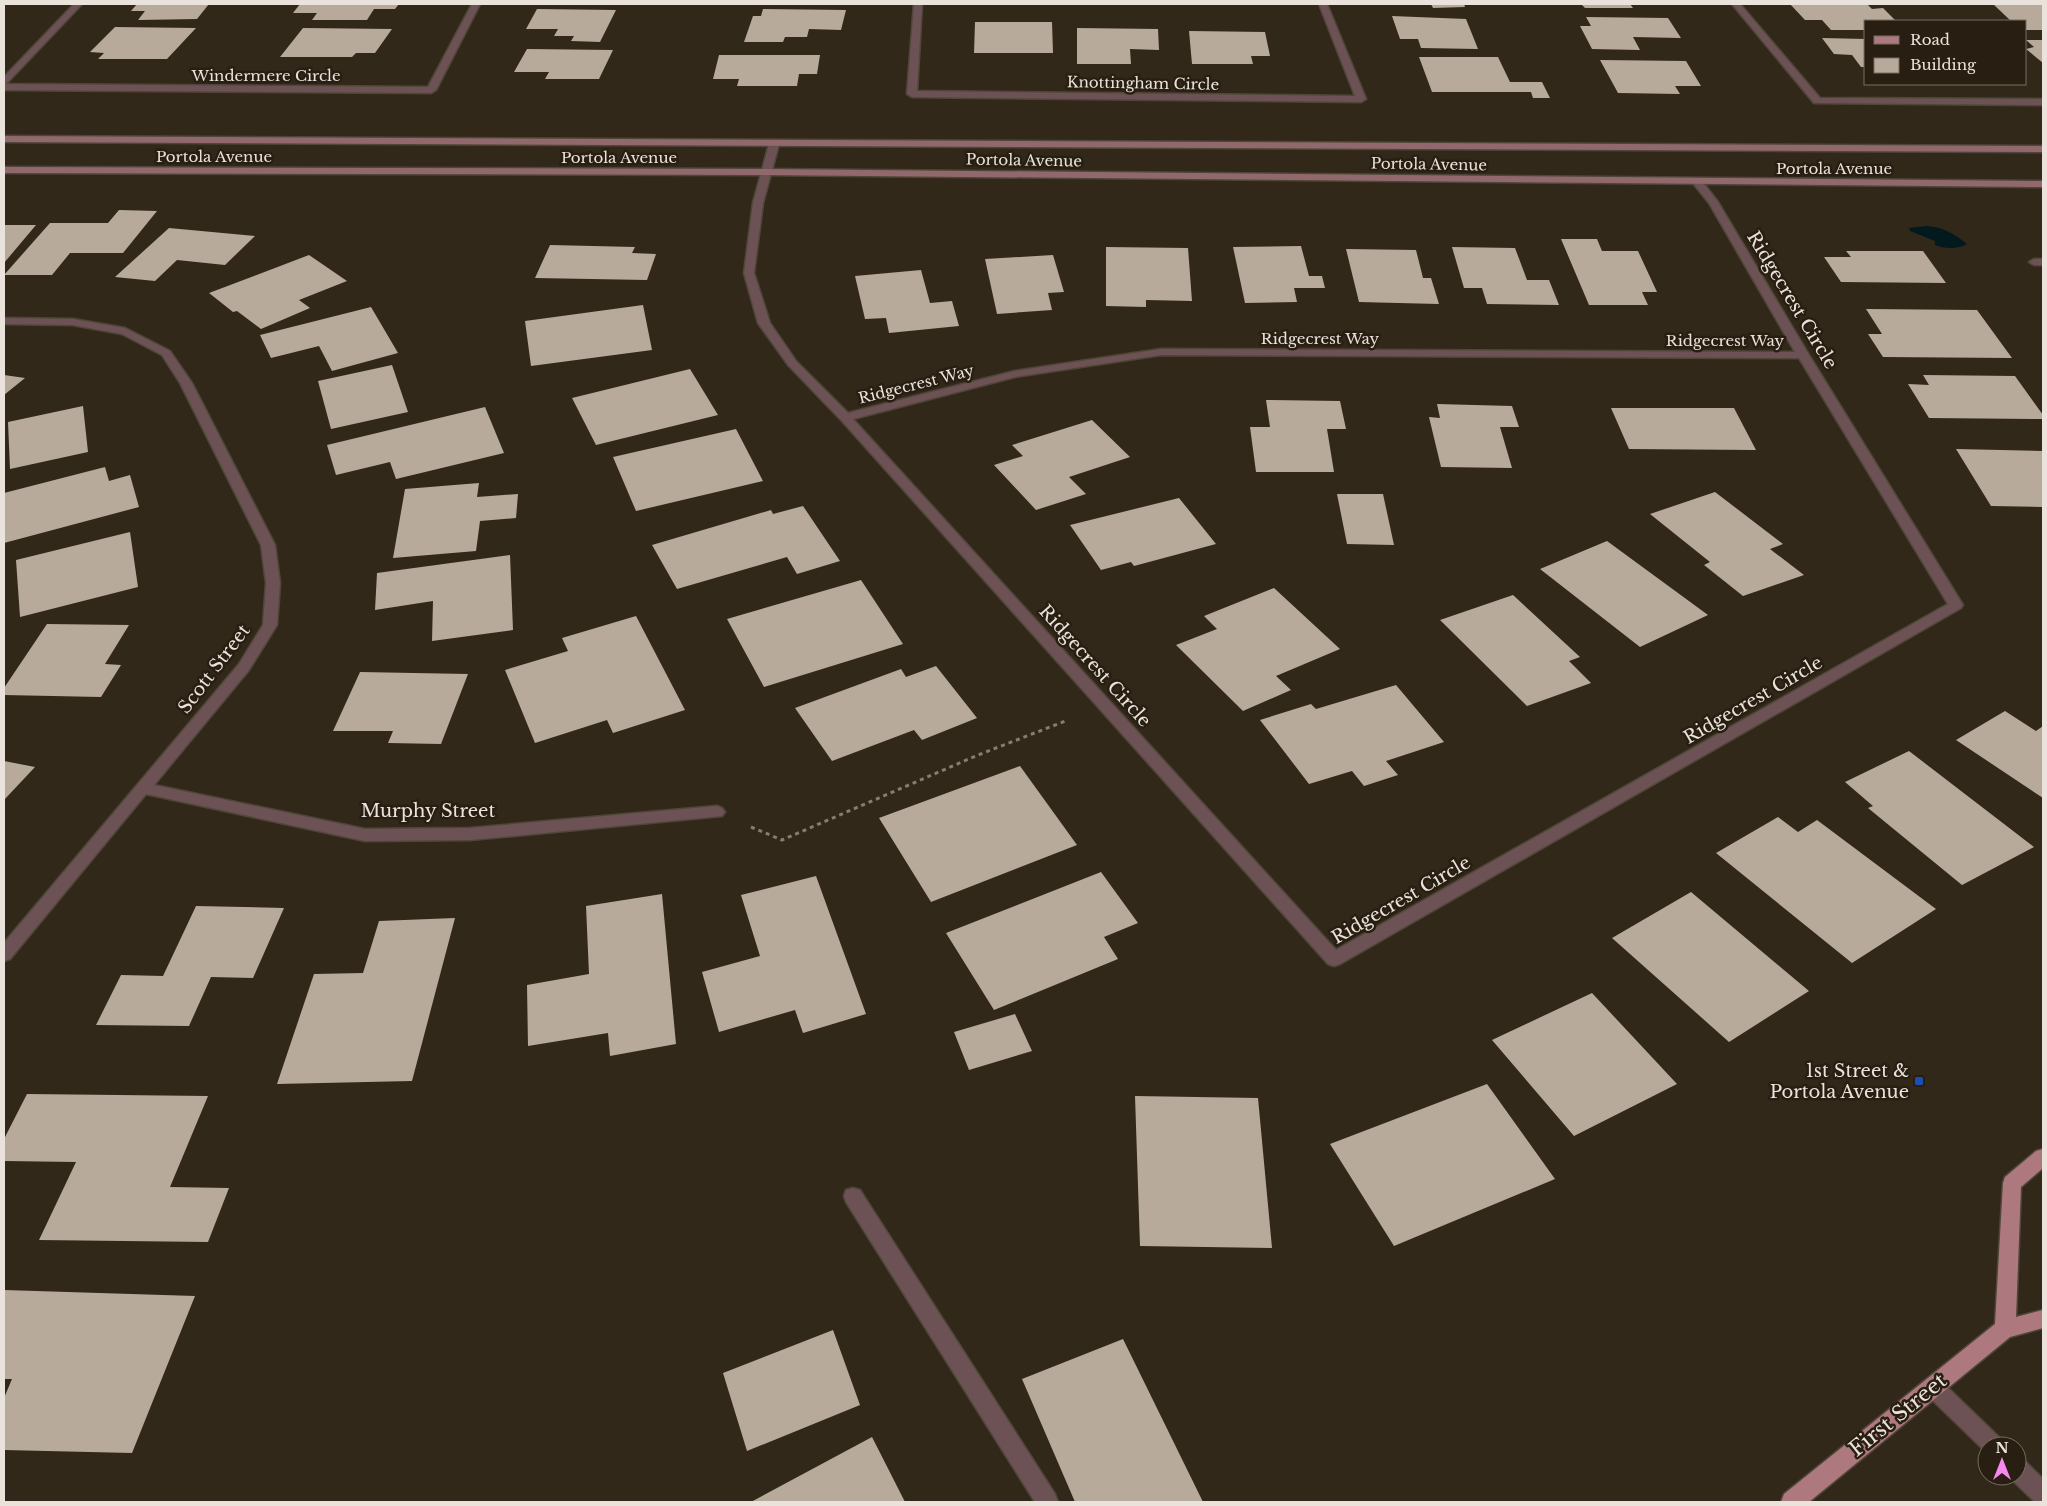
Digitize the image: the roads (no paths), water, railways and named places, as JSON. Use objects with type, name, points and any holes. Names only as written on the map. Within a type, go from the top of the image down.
[{"type":"main road","name":"Portola Avenue","points":[[4,139],[2043,149]]},
{"type":"main road","name":"Portola Avenue","points":[[4,170],[765,172],[2043,184]]},
{"type":"main road","points":[[2005,1329],[2012,1183],[2043,1157]]},
{"type":"main road","name":"First Street","points":[[1792,1502],[2005,1329],[2043,1320]]},
{"type":"street","points":[[4,82],[78,4]]},
{"type":"street","name":"Windermere Circle","points":[[4,88],[431,90],[476,4]]},
{"type":"street","name":"Knottingham Circle","points":[[918,4],[912,94],[1361,99],[1323,4]]},
{"type":"street","points":[[1736,4],[1817,101],[2043,102]]},
{"type":"street","name":"Ridgecrest Circle","points":[[774,144],[758,203],[749,273],[764,323],[792,363],[845,417],[1334,959],[1956,606],[1803,355],[1713,202],[1697,182]]},
{"type":"street","name":"Scott Street","points":[[4,321],[73,322],[126,331],[166,353],[186,383],[268,545],[273,582],[270,625],[244,667],[4,954]]},
{"type":"street","name":"Ridgecrest Way","points":[[845,417],[1015,374],[1161,352],[1803,355]]},
{"type":"street","name":"Murphy Street","points":[[143,788],[365,834],[470,834],[717,812]]},
{"type":"street","points":[[853,1196],[1048,1502]]},
{"type":"street","points":[[1933,1387],[1984,1436]]},
{"type":"street","points":[[2027,1479],[2043,1494]]},
{"type":"water","points":[[1927,226],[1949,232],[1967,244],[1956,248],[1935,245],[1935,241],[1910,231],[1909,228]]},
{"type":"place","name":"1st Street & Portola Avenue","points":[[1919,1081]]}]
